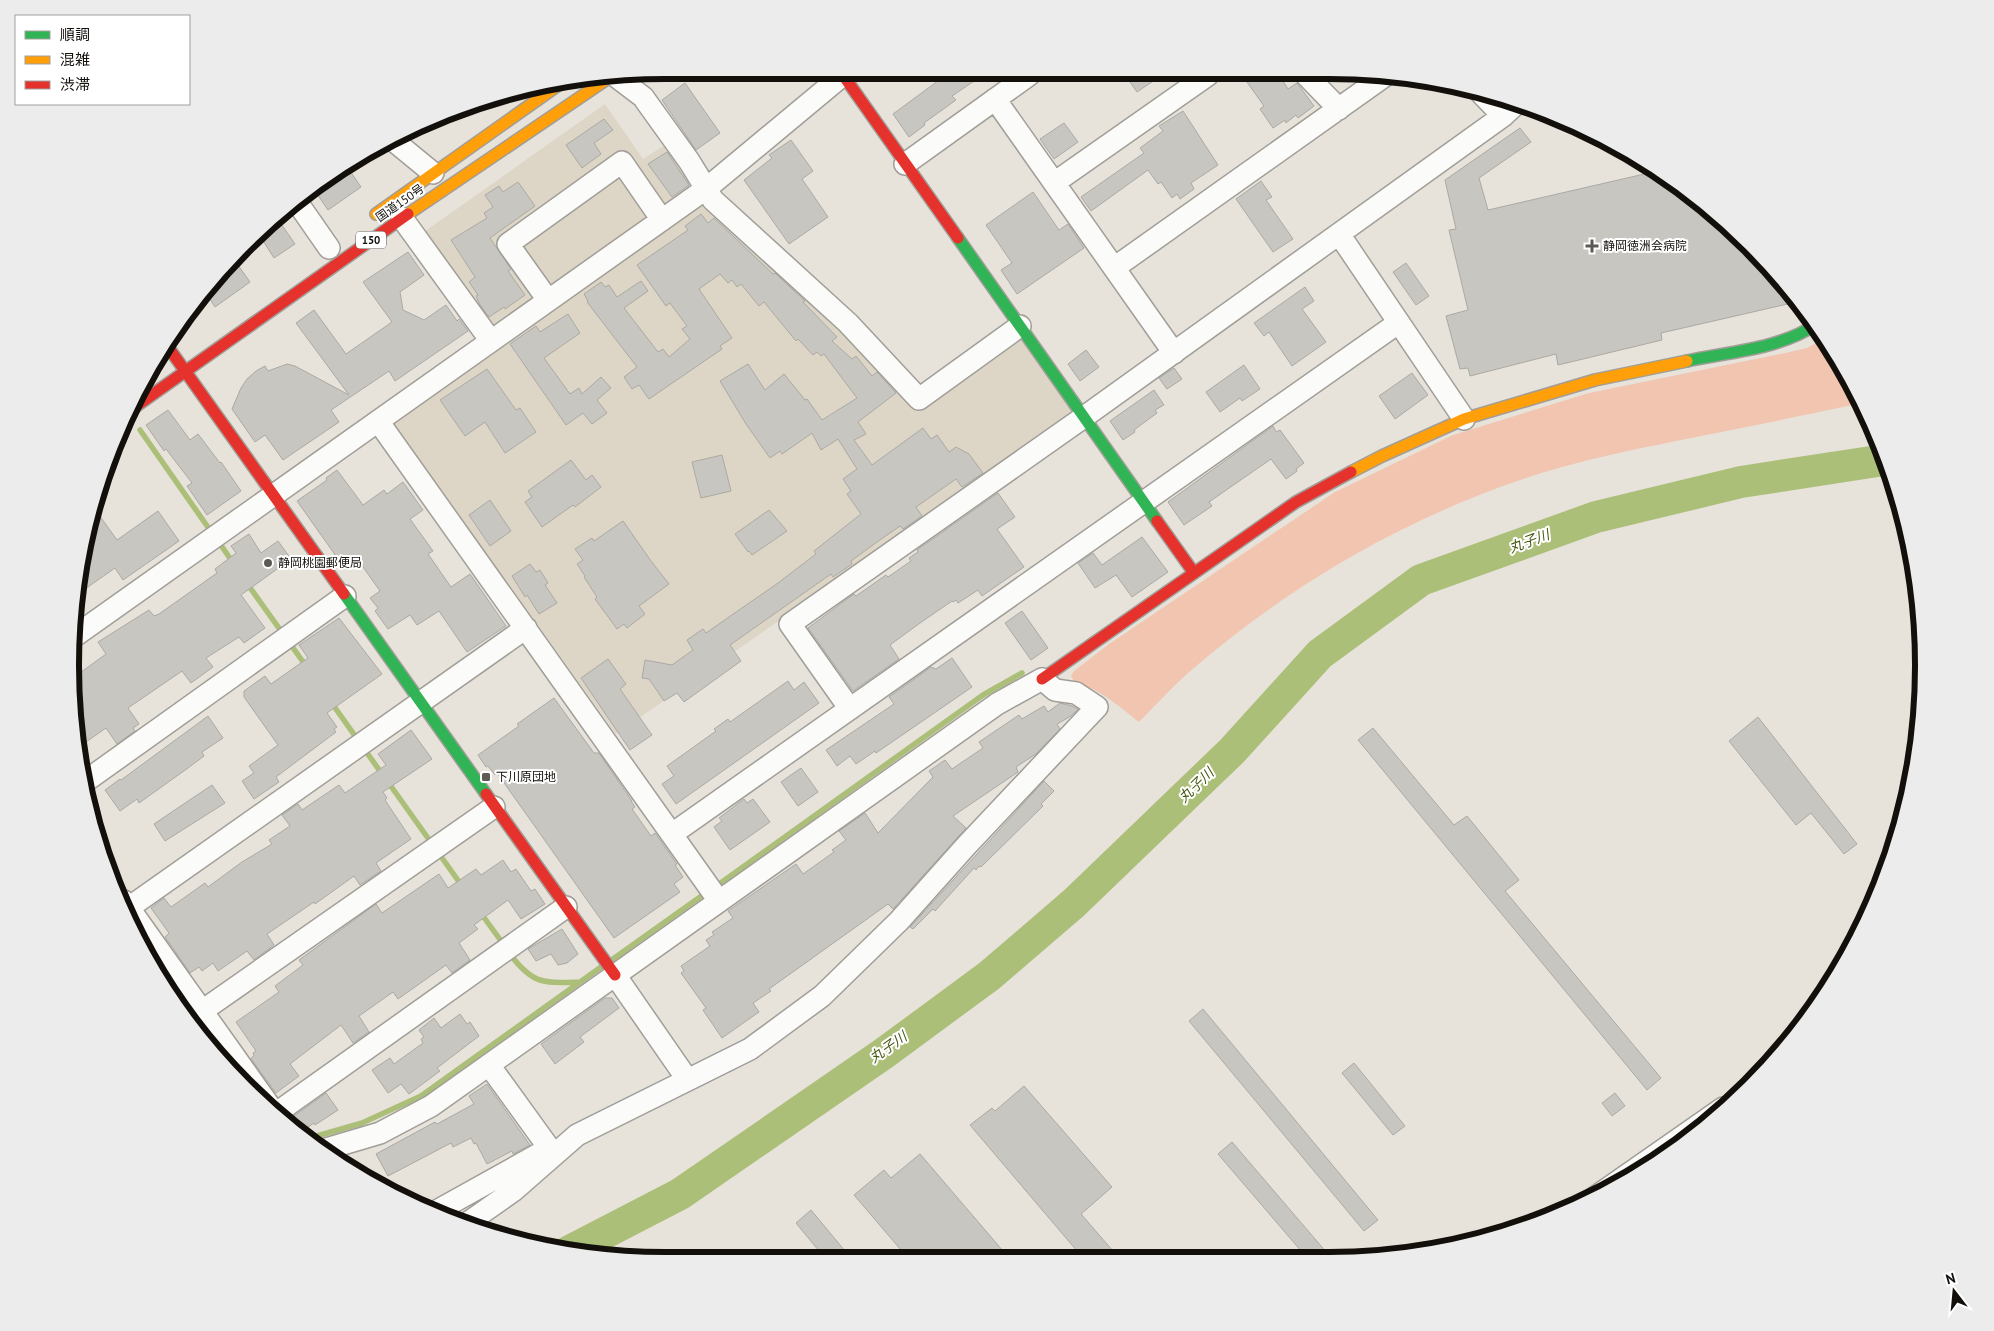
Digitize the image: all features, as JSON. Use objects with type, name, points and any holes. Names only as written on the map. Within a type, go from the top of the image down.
[{"type":"main road","points":[[846,79],[1194,573]]},
{"type":"main road","name":"国道150号","points":[[141,403],[402,218],[602,83]]},
{"type":"main road","name":"国道150号","points":[[369,219],[551,90]]},
{"type":"main road","points":[[1042,679],[1296,502],[1382,456],[1464,419],[1596,380],[1765,345],[1800,335],[1809,329]]},
{"type":"main road","points":[[173,354],[615,975]]},
{"type":"street","points":[[80,632],[706,188],[838,79]]},
{"type":"street","points":[[905,164],[1023,79]]},
{"type":"street","points":[[1054,183],[1202,79]]},
{"type":"street","points":[[1310,79],[1339,108]]},
{"type":"street","points":[[621,81],[643,97],[713,200],[848,323],[919,399],[1020,326]]},
{"type":"street","points":[[1114,268],[1377,81]]},
{"type":"street","points":[[995,99],[1174,353]]},
{"type":"street","points":[[850,709],[790,624],[1174,353],[1510,110]]},
{"type":"street","points":[[397,144],[433,173]]},
{"type":"street","points":[[548,300],[508,244],[614,167],[622,162],[662,220]]},
{"type":"street","points":[[300,207],[329,248]]},
{"type":"street","points":[[402,218],[491,341]]},
{"type":"street","points":[[1339,234],[1464,419]]},
{"type":"street","points":[[672,834],[1398,323]]},
{"type":"street","points":[[378,421],[719,901]]},
{"type":"street","points":[[90,778],[346,596]]},
{"type":"street","points":[[130,904],[526,628]]},
{"type":"street","points":[[332,1147],[380,1132],[432,1106],[997,704],[1042,679],[1055,690],[1076,693],[1097,707],[966,846],[899,921],[822,996],[750,1048],[550,1148],[442,1208]]},
{"type":"street","points":[[202,1011],[494,807]]},
{"type":"street","points":[[283,1110],[566,907]]},
{"type":"street","points":[[136,919],[251,1080]]},
{"type":"street","points":[[615,975],[687,1079]]},
{"type":"street","points":[[489,1066],[550,1148]]},
{"type":"street","points":[[473,1219],[513,1191],[578,1135]]},
{"type":"shaded area","points":[[605,104],[643,159],[665,145],[695,189],[498,328],[490,326],[424,232]]},
{"type":"shaded area","points":[[704,199],[853,340],[917,411],[1019,337],[1075,415],[616,734],[392,422]]},
{"type":"shaded area","points":[[1817,342],[1837,372],[1854,404],[1577,463],[1496,489],[1448,508],[1356,554],[1268,610],[1187,674],[1139,722],[1101,694],[1084,685],[1075,683],[1071,676],[1074,671],[1109,644],[1335,492],[1453,435],[1589,393],[1807,348]]},
{"type":"building","points":[[941,79],[977,79],[952,96],[956,100],[924,123],[925,125],[909,137],[893,114]]},
{"type":"building","points":[[1128,79],[1156,79],[1137,92]]},
{"type":"building","points":[[1245,79],[1282,79],[1288,89],[1297,83],[1314,106],[1298,118],[1296,115],[1286,123],[1285,120],[1273,128],[1260,109],[1264,106]]},
{"type":"building","points":[[685,83],[720,133],[696,150],[662,100]]},
{"type":"building","points":[[1183,111],[1218,165],[1191,183],[1194,189],[1180,199],[1177,194],[1172,198],[1161,182],[1158,184],[1148,170],[1091,211],[1081,197],[1144,153],[1140,148],[1163,131],[1159,126]]},
{"type":"building","points":[[604,119],[613,130],[594,143],[601,154],[582,168],[566,145]]},
{"type":"building","points":[[1064,123],[1078,142],[1054,159],[1040,139]]},
{"type":"building","points":[[1520,128],[1531,142],[1479,178],[1488,210],[1647,173],[1686,200],[1715,224],[1770,279],[1790,303],[1661,333],[1662,340],[1558,365],[1556,354],[1470,376],[1468,368],[1460,369],[1446,316],[1468,310],[1449,230],[1456,229],[1445,180]]},
{"type":"building","points":[[791,140],[813,171],[802,179],[828,217],[789,244],[744,180],[772,158],[769,155]]},
{"type":"building","points":[[667,152],[689,185],[672,197],[648,164]]},
{"type":"building","points":[[350,171],[361,187],[328,210],[317,194]]},
{"type":"building","points":[[1261,181],[1272,197],[1266,200],[1293,239],[1273,252],[1236,199]]},
{"type":"building","points":[[518,182],[535,206],[490,238],[511,269],[508,271],[525,295],[505,309],[504,307],[489,317],[480,305],[476,296],[478,295],[469,282],[475,277],[451,240],[487,218],[484,213],[493,207],[485,195],[499,186],[503,192]]},
{"type":"building","points":[[1033,192],[1059,230],[1068,224],[1084,248],[1017,294],[1001,270],[1012,263],[986,225]]},
{"type":"building","points":[[701,214],[708,223],[714,218],[773,274],[775,273],[805,301],[803,302],[837,337],[832,341],[852,359],[856,356],[872,376],[877,372],[896,393],[858,422],[866,434],[854,440],[872,465],[923,428],[931,439],[937,435],[949,452],[956,447],[969,454],[983,473],[962,487],[956,479],[916,507],[922,516],[903,529],[900,526],[851,561],[852,564],[833,577],[831,574],[730,645],[741,661],[684,702],[677,693],[664,701],[649,679],[642,678],[645,660],[672,665],[693,650],[687,640],[703,629],[706,633],[778,583],[816,554],[814,551],[861,514],[847,494],[851,491],[843,479],[857,469],[838,439],[821,450],[812,433],[782,454],[780,451],[770,458],[746,424],[720,381],[748,364],[765,390],[784,374],[805,400],[807,399],[822,420],[857,398],[824,354],[821,356],[817,352],[813,355],[798,339],[796,341],[764,302],[759,306],[741,284],[737,287],[732,280],[728,283],[720,274],[699,289],[732,338],[720,346],[722,349],[649,399],[639,385],[632,389],[624,377],[637,367],[587,302],[584,294],[601,282],[605,287],[609,285],[617,297],[641,281],[648,291],[624,308],[658,352],[663,349],[669,357],[690,339],[682,329],[687,326],[670,303],[666,306],[637,265],[688,230],[685,226]]},
{"type":"building","points":[[280,223],[295,244],[274,258],[262,240]]},
{"type":"building","points":[[408,252],[424,275],[400,292],[403,310],[424,320],[446,305],[457,321],[459,319],[468,331],[395,381],[389,371],[331,410],[339,422],[283,460],[265,435],[255,442],[232,409],[247,379],[265,366],[268,371],[287,364],[295,366],[349,395],[296,323],[314,310],[346,354],[392,322],[363,282]]},
{"type":"building","points":[[1406,263],[1429,296],[1416,305],[1393,272]]},
{"type":"building","points":[[238,265],[250,282],[215,307],[209,297]]},
{"type":"building","points":[[1305,287],[1314,301],[1302,309],[1326,342],[1292,366],[1269,332],[1264,336],[1254,323]]},
{"type":"building","points":[[568,314],[580,333],[544,358],[570,394],[579,388],[582,394],[601,377],[611,388],[597,400],[607,413],[592,424],[583,413],[566,425],[510,344],[536,326],[540,332]]},
{"type":"building","points":[[1086,350],[1099,367],[1080,381],[1068,364]]},
{"type":"building","points":[[1244,365],[1260,389],[1242,401],[1240,398],[1220,412],[1206,392]]},
{"type":"building","points":[[1174,368],[1182,379],[1167,389],[1159,378]]},
{"type":"building","points":[[487,369],[516,410],[520,408],[536,432],[505,453],[485,422],[465,436],[440,400]]},
{"type":"building","points":[[1412,373],[1428,395],[1395,419],[1379,396]]},
{"type":"building","points":[[1154,390],[1164,405],[1155,410],[1157,413],[1123,440],[1110,421]]},
{"type":"building","points":[[168,410],[190,440],[198,434],[241,491],[207,515],[187,486],[192,483],[166,449],[164,451],[146,425]]},
{"type":"building","points":[[1273,426],[1276,432],[1280,430],[1304,463],[1296,469],[1297,471],[1286,479],[1271,459],[1209,502],[1212,506],[1184,525],[1168,502]]},
{"type":"building","points":[[722,455],[731,491],[701,498],[692,462]]},
{"type":"building","points":[[571,460],[586,480],[592,475],[601,487],[575,507],[573,505],[542,527],[525,502],[532,497],[528,491]]},
{"type":"building","points":[[337,470],[363,505],[384,490],[387,494],[403,482],[423,510],[410,519],[433,551],[428,554],[451,587],[470,574],[506,626],[467,652],[439,611],[417,625],[410,615],[388,629],[375,611],[378,608],[370,598],[380,591],[356,557],[343,566],[297,501],[327,480],[326,478]]},
{"type":"building","points":[[998,493],[1015,517],[997,529],[1024,567],[982,596],[978,590],[958,603],[956,600],[952,601],[920,623],[890,645],[899,659],[853,691],[808,628],[854,594],[856,596],[886,575],[888,577],[911,561],[909,558],[918,552],[917,550]]},
{"type":"building","points":[[490,500],[511,531],[490,546],[469,515]]},
{"type":"building","points":[[769,510],[787,531],[752,555],[735,534]]},
{"type":"building","points":[[158,511],[179,541],[123,580],[115,568],[84,590],[90,551],[99,515],[117,540]]},
{"type":"building","points":[[623,521],[669,584],[639,606],[645,614],[627,628],[624,624],[617,629],[595,599],[597,597],[577,564],[583,560],[575,549],[592,538],[594,541]]},
{"type":"building","points":[[249,534],[261,553],[278,541],[291,559],[241,595],[265,628],[244,643],[239,637],[206,658],[213,667],[191,683],[182,671],[128,708],[139,724],[133,728],[135,731],[117,744],[106,728],[84,743],[79,673],[106,654],[98,642],[149,610],[154,616],[159,614],[217,573],[215,569],[236,553],[231,546]]},
{"type":"building","points":[[1142,537],[1168,572],[1132,597],[1116,575],[1095,588],[1078,563],[1093,553],[1102,565]]},
{"type":"building","points":[[530,564],[536,572],[540,570],[548,583],[545,585],[557,603],[539,614],[527,595],[525,597],[512,576]]},
{"type":"building","points":[[1022,611],[1048,648],[1031,660],[1005,623]]},
{"type":"building","points":[[339,618],[382,674],[327,713],[337,727],[334,729],[336,732],[276,777],[279,782],[254,799],[242,781],[254,773],[249,766],[278,745],[244,697],[244,691],[265,676],[271,684],[308,658],[299,645]]},
{"type":"building","points":[[952,658],[972,687],[876,753],[875,751],[856,764],[850,756],[837,766],[826,750],[894,704],[889,697],[931,667],[936,669]]},
{"type":"building","points":[[608,659],[626,684],[620,689],[652,735],[630,750],[581,678]]},
{"type":"building","points":[[788,681],[794,690],[804,682],[819,703],[676,804],[662,784],[674,776],[667,766],[716,731],[714,729],[728,719],[730,722]]},
{"type":"building","points":[[554,698],[594,753],[599,753],[632,801],[635,807],[632,809],[651,836],[655,833],[677,864],[675,865],[683,877],[674,884],[680,892],[614,938],[497,773],[495,775],[488,766],[486,767],[478,755]]},
{"type":"building","points":[[1060,703],[1078,709],[1071,716],[1057,724],[1060,729],[1036,754],[1016,767],[1018,772],[953,816],[966,828],[893,909],[888,904],[769,989],[771,991],[753,1003],[759,1012],[722,1038],[703,1010],[706,1008],[681,973],[684,971],[681,966],[710,946],[706,940],[714,935],[712,932],[733,918],[728,911],[796,864],[803,874],[834,852],[832,850],[846,840],[839,831],[865,813],[878,833],[933,777],[929,771],[945,760],[952,769],[983,748],[979,742],[1019,715],[1022,719],[1044,706],[1048,712]]},
{"type":"building","points":[[208,716],[223,738],[202,752],[204,756],[139,803],[137,799],[120,811],[105,790]]},
{"type":"building","points":[[1758,717],[1857,844],[1844,854],[1811,813],[1796,825],[1729,741]]},
{"type":"building","points":[[1373,728],[1454,825],[1467,816],[1519,880],[1505,891],[1661,1078],[1647,1090],[1358,740]]},
{"type":"building","points":[[411,730],[432,759],[383,792],[387,798],[385,800],[411,839],[376,863],[381,871],[360,885],[354,876],[315,904],[314,902],[267,934],[274,945],[254,960],[247,951],[218,971],[213,963],[202,971],[199,967],[190,973],[165,937],[169,933],[151,908],[164,898],[171,907],[205,883],[208,887],[242,862],[272,844],[269,840],[290,826],[282,815],[298,804],[302,810],[339,785],[345,793],[386,765],[378,754]]},
{"type":"building","points":[[801,768],[818,792],[798,806],[781,782]]},
{"type":"building","points":[[1044,781],[1054,791],[1041,804],[1043,806],[981,867],[979,866],[976,870],[974,868],[935,911],[933,909],[913,929],[910,927]]},
{"type":"building","points":[[212,785],[225,803],[165,841],[154,824]]},
{"type":"building","points":[[744,799],[747,803],[753,799],[770,822],[730,850],[714,827],[722,821],[719,818]]},
{"type":"building","points":[[503,860],[511,872],[516,869],[531,891],[535,889],[545,904],[521,919],[508,900],[474,925],[478,929],[459,943],[470,960],[452,973],[446,965],[398,999],[393,992],[359,1016],[369,1032],[353,1043],[341,1025],[290,1064],[299,1076],[276,1093],[251,1059],[256,1051],[236,1022],[279,992],[275,986],[303,965],[299,960],[376,904],[382,913],[439,874],[448,888],[476,869],[481,875]]},
{"type":"building","points":[[562,929],[578,954],[567,963],[558,965],[551,954],[536,961],[528,949]]},
{"type":"building","points":[[605,998],[612,998],[619,1008],[580,1037],[584,1042],[555,1064],[541,1044]]},
{"type":"building","points":[[1203,1009],[1378,1220],[1364,1231],[1189,1021]]},
{"type":"building","points":[[460,1014],[467,1024],[470,1022],[479,1036],[437,1068],[440,1071],[409,1094],[401,1084],[388,1093],[372,1070],[390,1058],[394,1064],[423,1043],[421,1039],[424,1037],[419,1030],[434,1018],[441,1028]]},
{"type":"building","points":[[1354,1063],[1405,1126],[1393,1135],[1342,1073]]},
{"type":"building","points":[[487,1084],[530,1145],[513,1154],[512,1151],[487,1164],[476,1143],[474,1144],[471,1138],[453,1147],[451,1143],[388,1176],[376,1154],[435,1122],[437,1124],[474,1104],[469,1096]]},
{"type":"building","points":[[1024,1086],[1112,1187],[1081,1214],[1114,1252],[1078,1252],[970,1125],[992,1108],[995,1111]]},
{"type":"building","points":[[326,1093],[338,1110],[315,1125],[314,1123],[305,1129],[294,1116]]},
{"type":"building","points":[[1615,1093],[1625,1106],[1612,1116],[1602,1103]]},
{"type":"building","points":[[1232,1142],[1326,1252],[1302,1252],[1218,1154]]},
{"type":"building","points":[[920,1154],[1004,1252],[903,1252],[854,1195],[884,1170],[891,1178]]},
{"type":"building","points":[[811,1210],[846,1252],[820,1252],[796,1223]]},
{"type":"waterway","points":[[140,430],[212,533]]},
{"type":"waterway","name":"丸子川","points":[[580,1246],[680,1194],[883,1054],[989,976],[1074,903],[1232,751],[1320,654],[1421,580],[1596,517],[1741,482],[1878,461]]},
{"type":"waterway","points":[[218,541],[234,564]]},
{"type":"waterway","points":[[246,582],[306,666]]},
{"type":"waterway","points":[[715,887],[983,695],[1022,673]]},
{"type":"waterway","points":[[331,702],[382,774]]},
{"type":"waterway","points":[[388,782],[462,886]]},
{"type":"waterway","points":[[613,959],[707,892]]},
{"type":"waterway","points":[[480,912],[504,945]]},
{"type":"waterway","points":[[509,953],[532,977],[548,982],[580,982]]},
{"type":"waterway","points":[[316,1136],[362,1123],[421,1096],[601,967]]},
{"type":"traffic: fast","points":[[958,238],[1157,521]]},
{"type":"traffic: fast","points":[[1687,361],[1770,345],[1808,329]]},
{"type":"traffic: fast","points":[[344,594],[486,794]]},
{"type":"traffic: slow","points":[[408,214],[602,83]]},
{"type":"traffic: slow","points":[[376,214],[551,90]]},
{"type":"traffic: slow","points":[[1351,472],[1464,419],[1595,380],[1687,361]]},
{"type":"traffic: jam","points":[[846,79],[958,238]]},
{"type":"traffic: jam","points":[[141,403],[408,214]]},
{"type":"traffic: jam","points":[[171,351],[344,594]]},
{"type":"traffic: jam","points":[[1042,679],[1296,502],[1351,472]]},
{"type":"traffic: jam","points":[[1157,521],[1194,573]]},
{"type":"traffic: jam","points":[[486,794],[615,975]]},
{"type":"place","name":"静岡徳洲会病院","points":[[1592,246]]},
{"type":"place","name":"静岡桃園郵便局","points":[[268,563]]},
{"type":"place","name":"下川原団地","points":[[486,777]]}]
